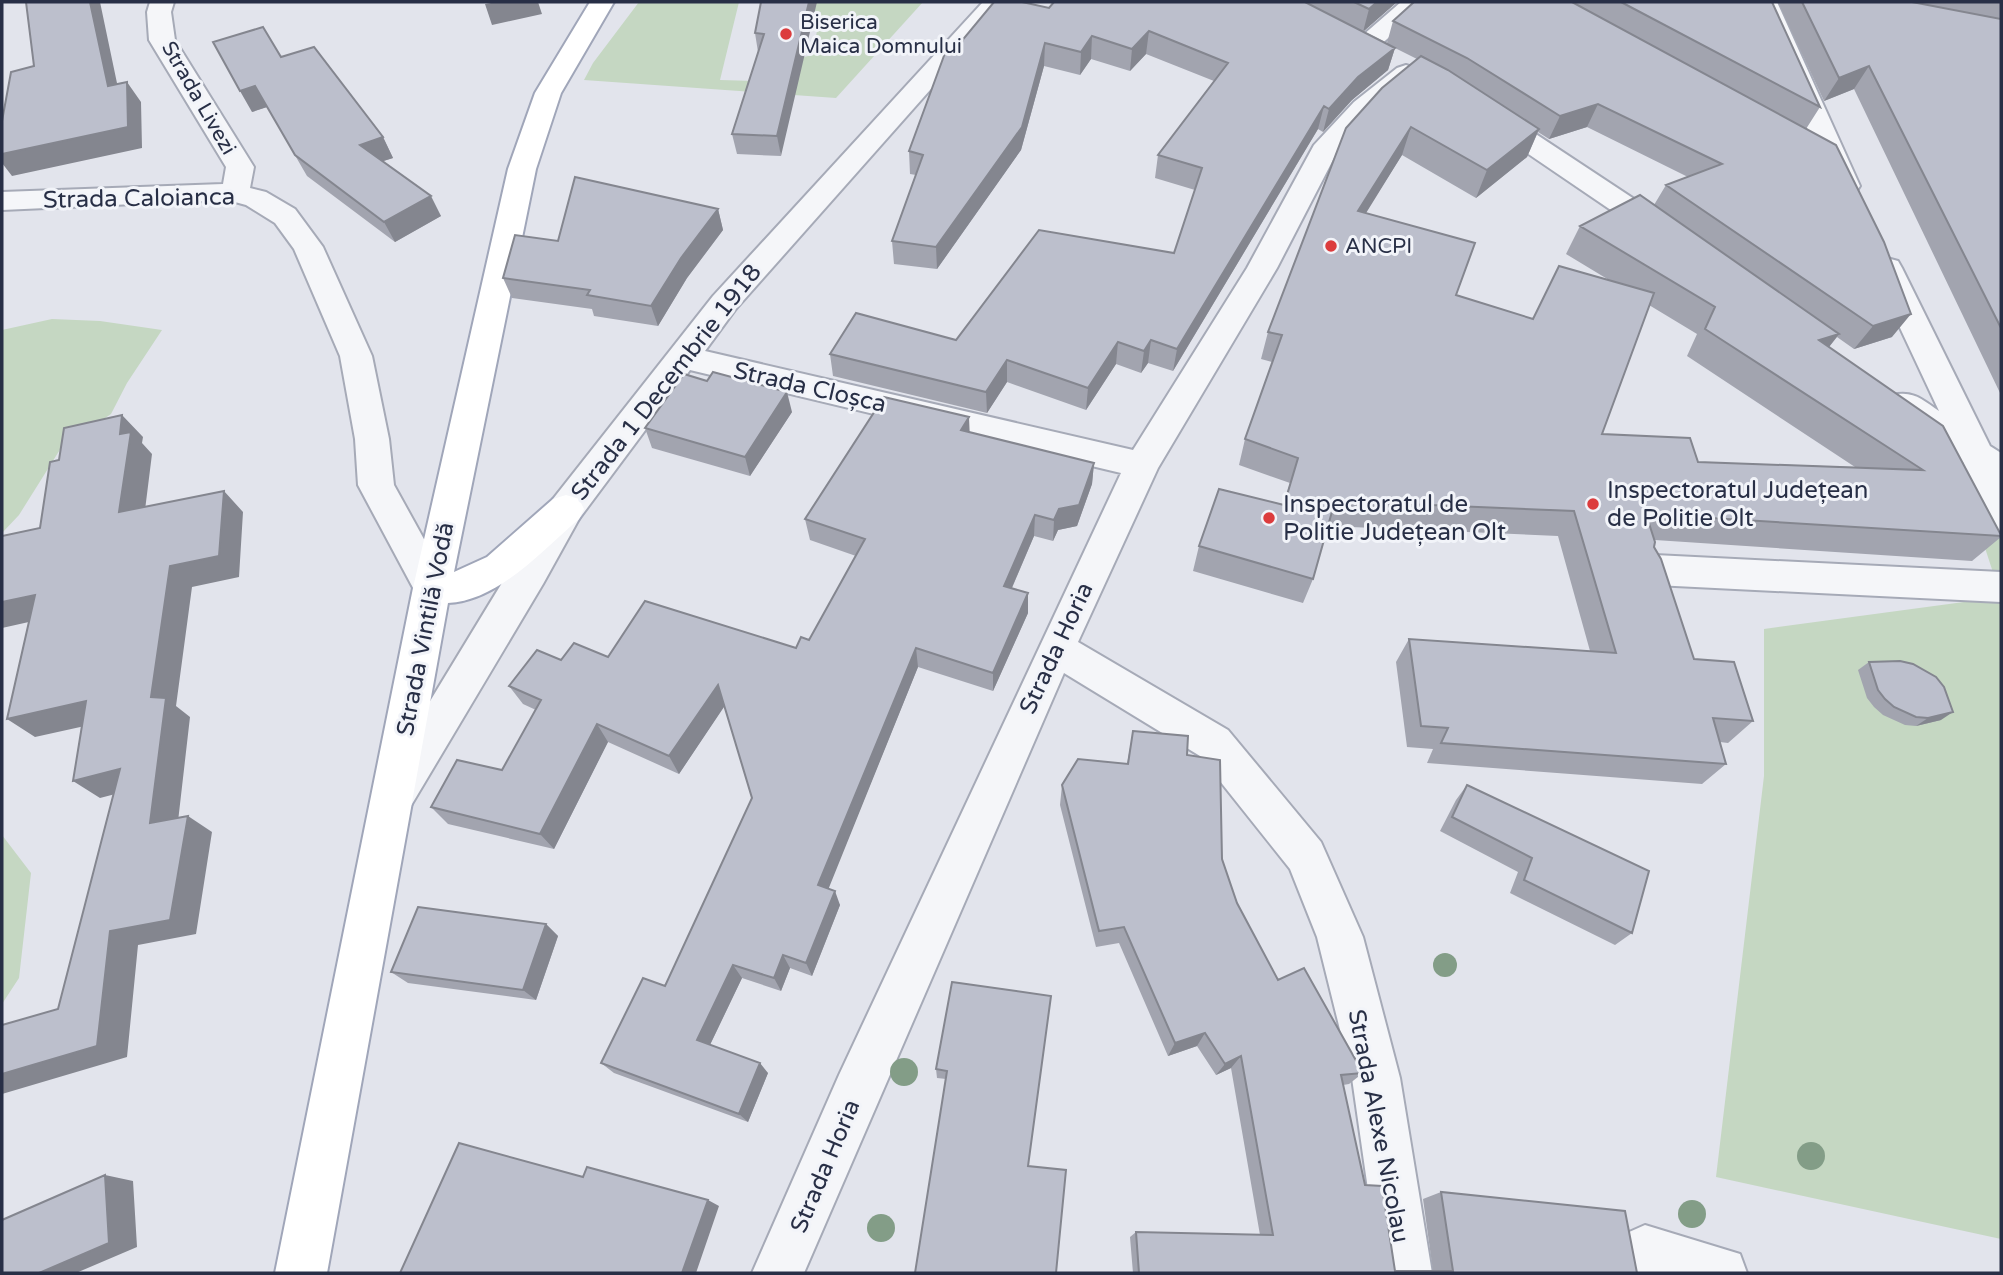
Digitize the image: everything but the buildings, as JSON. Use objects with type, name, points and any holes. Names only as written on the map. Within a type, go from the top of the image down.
[{"type":"main road","name":"Strada Vintilă Vodă","points":[[301,1273],[432,588],[522,169],[548,93],[602,2]]},
{"type":"main road","points":[[432,588],[458,587],[500,567],[566,509]]},
{"type":"street","name":"Strada Livezi","points":[[162,2],[159,12],[162,40],[240,167],[235,193]]},
{"type":"street","name":"Strada 1 Decembrie 1918","points":[[390,802],[566,509],[724,303],[996,2]]},
{"type":"street","name":"Strada Horia","points":[[778,1273],[856,1092],[1056,648],[1142,465],[1262,268],[1324,151],[1363,108],[1419,74],[1353,41],[1415,2]]},
{"type":"street","points":[[1765,2],[1857,208]]},
{"type":"street","points":[[1469,102],[1693,253]]},
{"type":"street","points":[[1798,141],[1834,161]]},
{"type":"street","name":"Strada Caloianca","points":[[2,201],[201,192],[235,193],[256,198],[285,216],[308,247],[356,356],[372,439],[376,485],[432,588]]},
{"type":"street","points":[[1875,243],[1989,462],[2001,518]]},
{"type":"street","name":"Strada Cloșca","points":[[682,357],[1142,465]]},
{"type":"street","points":[[1886,391],[1989,462]]},
{"type":"street","points":[[1655,570],[2001,587]]},
{"type":"street","name":"Strada Alexe Nicolau","points":[[1056,648],[1214,743],[1306,856],[1340,936],[1376,1078],[1406,1273]]},
{"type":"street","points":[[1648,1273],[1645,1251],[1721,1273]]},
{"type":"green space","points":[[639,2],[739,2],[720,80],[792,82],[800,58],[812,55],[821,12],[792,10],[791,2],[923,2],[836,98],[584,80],[593,63]]},
{"type":"green space","points":[[52,319],[100,321],[162,330],[127,383],[111,414],[61,448],[19,515],[2,533],[2,330]]},
{"type":"green space","points":[[1959,468],[2001,504],[2001,597]]},
{"type":"green space","points":[[2001,597],[2001,1239],[1716,1177],[1764,776],[1764,629]]},
{"type":"green space","points":[[2,835],[31,873],[19,978],[2,1004]]},
{"type":"place","name":"Biserica Maica Domnului","points":[[786,34]]},
{"type":"place","name":"ANCPI","points":[[1331,246]]},
{"type":"place","name":"Inspectoratul Județean de Politie Olt","points":[[1593,504]]},
{"type":"place","name":"Inspectoratul de Politie Județean Olt","points":[[1269,518]]}]
